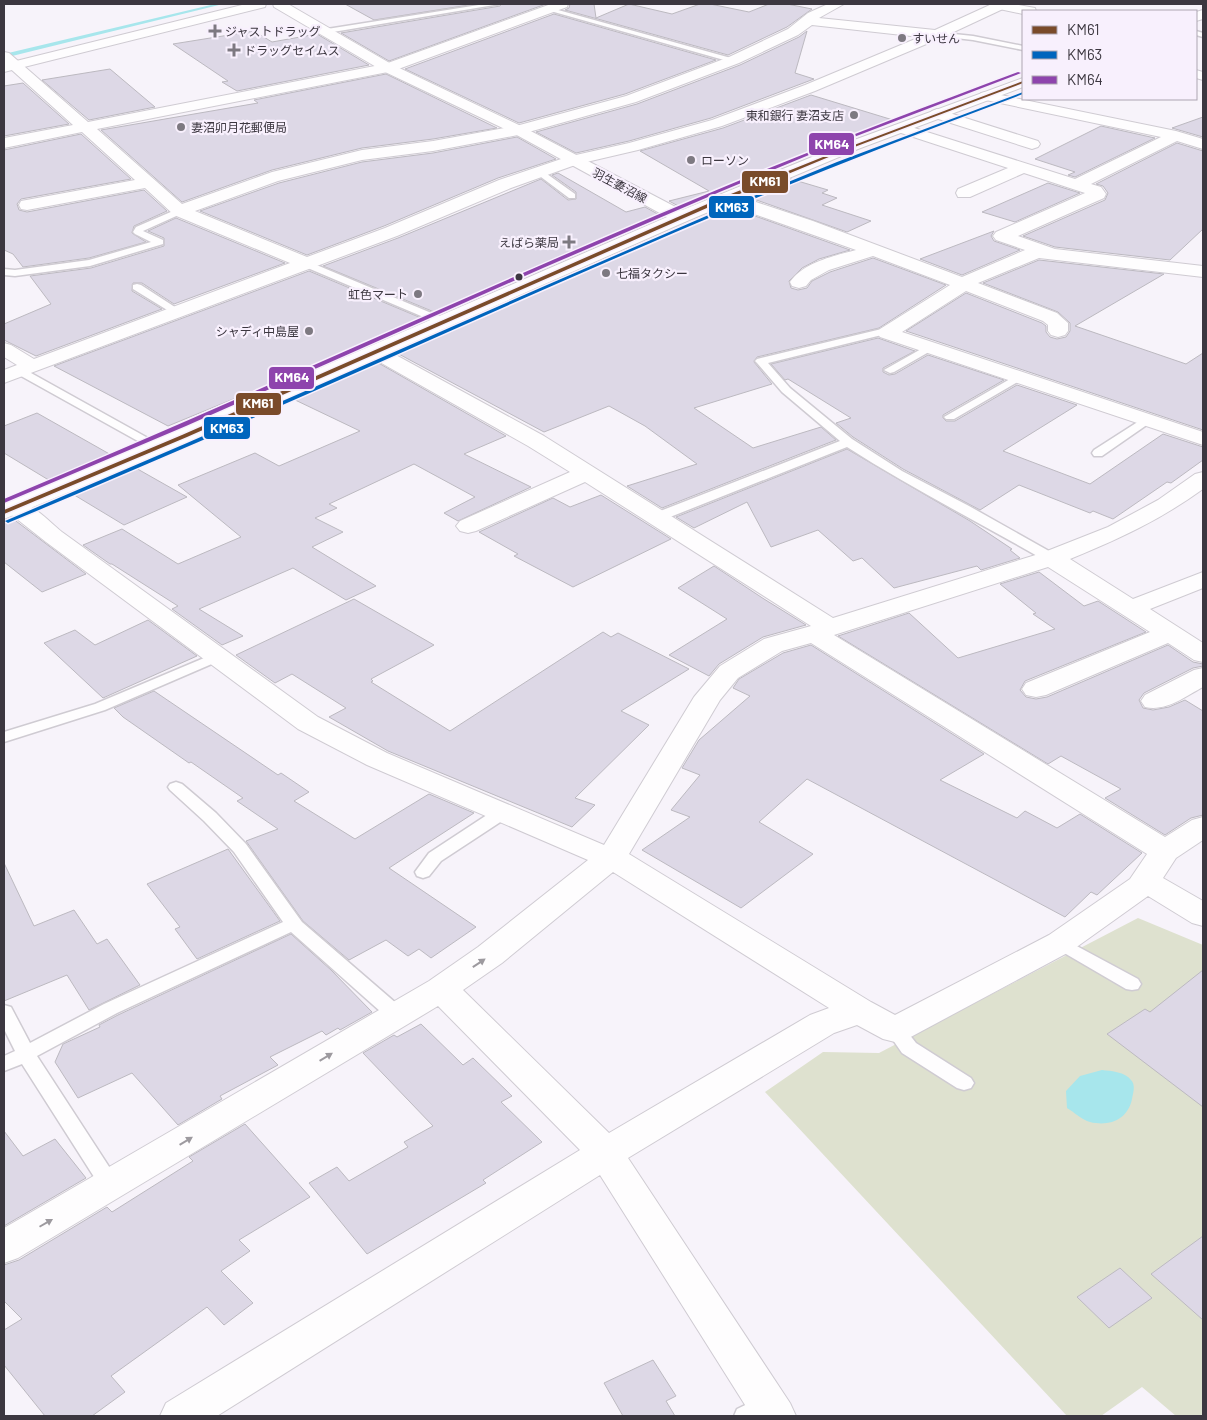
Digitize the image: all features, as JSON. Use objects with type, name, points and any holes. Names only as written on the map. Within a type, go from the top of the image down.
[{"type":"street","points":[[9,67],[260,4]]},
{"type":"street","name":"羽生妻沼線","points":[[279,4],[388,68],[518,130],[681,217]]},
{"type":"street","points":[[180,211],[272,177],[362,155],[432,146],[518,130],[631,99],[734,60],[793,32],[813,16],[838,4]]},
{"type":"street","points":[[4,377],[307,264],[540,172],[574,160],[632,147],[717,123],[938,34],[998,4],[1025,10]]},
{"type":"street","points":[[4,143],[388,68],[555,6]]},
{"type":"street","points":[[809,21],[938,34]]},
{"type":"street","points":[[4,56],[9,67],[84,127],[180,211],[307,264]]},
{"type":"street","points":[[10,509],[158,447],[726,198],[900,128],[1022,82]]},
{"type":"street","points":[[986,96],[1176,136],[1203,144]]},
{"type":"street","points":[[937,114],[1032,144]]},
{"type":"street","points":[[900,128],[1095,191],[1098,194],[1002,236],[1050,253]]},
{"type":"street","points":[[1076,185],[1176,136]]},
{"type":"street","points":[[964,193],[1022,168]]},
{"type":"street","points":[[27,205],[147,183]]},
{"type":"street","points":[[726,198],[966,283],[1050,317],[1058,323],[1058,331]]},
{"type":"street","points":[[799,282],[803,277],[814,271],[874,250]]},
{"type":"street","points":[[1200,269],[1037,252],[973,278],[887,333],[1203,439]]},
{"type":"street","points":[[4,349],[29,364],[25,369]]},
{"type":"street","points":[[376,352],[536,441],[655,518],[822,631],[1166,851]]},
{"type":"street","points":[[468,526],[586,473]]},
{"type":"street","points":[[4,1247],[441,989],[490,955],[612,857],[708,697],[729,672],[773,645],[1052,558],[1116,532],[1166,504],[1203,479]]},
{"type":"street","points":[[10,509],[54,537],[308,723],[377,759],[590,850],[612,857],[859,1011],[895,1030],[1060,943],[1141,886],[1166,851],[1203,827]]},
{"type":"street","points":[[1052,558],[1129,609],[1203,654]]},
{"type":"street","points":[[1129,609],[1203,579]]},
{"type":"street","points":[[1036,689],[1169,633]]},
{"type":"street","points":[[1155,701],[1203,676]]},
{"type":"street","points":[[1145,880],[1203,914]]},
{"type":"street","points":[[441,989],[605,1152],[763,1412]]},
{"type":"street","points":[[181,1416],[605,1152],[822,1024],[859,1011]]},
{"type":"lane","points":[[327,31],[497,4]]},
{"type":"lane","points":[[555,6],[734,60]]},
{"type":"lane","points":[[938,34],[973,38],[1022,48]]},
{"type":"lane","points":[[540,172],[572,196]]},
{"type":"lane","points":[[4,265],[6,267],[4,272],[15,273],[104,260],[160,242],[138,232],[139,229],[180,211]]},
{"type":"lane","points":[[307,264],[444,322]]},
{"type":"lane","points":[[137,288],[176,312]]},
{"type":"lane","points":[[894,329],[761,361],[786,390],[848,442],[898,474],[1052,558]]},
{"type":"lane","points":[[890,370],[930,348]]},
{"type":"lane","points":[[25,369],[25,374],[158,447]]},
{"type":"lane","points":[[950,417],[1017,378]]},
{"type":"lane","points":[[1098,453],[1147,420]]},
{"type":"lane","points":[[655,518],[848,442]]},
{"type":"lane","points":[[4,736],[100,707],[216,656]]},
{"type":"lane","points":[[176,787],[210,817],[240,848],[276,896],[294,924],[397,1015]]},
{"type":"lane","points":[[423,872],[434,857],[502,813]]},
{"type":"lane","points":[[4,1064],[26,1054],[82,1022],[181,974],[294,924]]},
{"type":"lane","points":[[1060,943],[1132,984]]},
{"type":"lane","points":[[4,1012],[26,1054],[110,1185]]},
{"type":"lane","points":[[895,1030],[909,1048],[964,1083]]},
{"type":"green space","points":[[1138,918],[1203,945],[1203,1416],[1176,1416],[1142,1387],[1101,1416],[1067,1416],[765,1092],[823,1052],[879,1053]]},
{"type":"water","points":[[1102,1070],[1118,1072],[1128,1077],[1133,1082],[1132,1099],[1127,1112],[1117,1120],[1104,1123],[1090,1122],[1067,1108],[1066,1091],[1080,1076]]},
{"type":"building","points":[[345,4],[475,4],[374,20]]},
{"type":"building","points":[[502,4],[546,4],[389,61],[341,33],[500,6]]},
{"type":"building","points":[[570,4],[594,4],[596,18],[629,4],[672,14],[700,4],[710,4],[749,12],[769,4],[787,4],[812,9],[787,27],[728,55],[565,10],[569,8]]},
{"type":"building","points":[[554,14],[716,60],[625,94],[519,123],[405,69]]},
{"type":"building","points":[[254,31],[272,42],[317,34],[369,65],[237,91],[222,82],[228,81],[173,44]]},
{"type":"building","points":[[807,31],[795,73],[814,79],[711,118],[629,141],[576,153],[536,132],[637,104],[740,65],[799,37]]},
{"type":"building","points":[[110,69],[155,107],[89,120],[42,80]]},
{"type":"building","points":[[386,74],[497,128],[433,139],[362,148],[272,170],[182,202],[101,130],[258,103],[254,100]]},
{"type":"building","points":[[23,83],[69,124],[4,136],[4,86]]},
{"type":"building","points":[[811,95],[893,120],[764,171],[769,173],[682,208],[669,201],[709,191],[640,151],[723,128]]},
{"type":"building","points":[[1203,117],[1203,137],[1172,128]]},
{"type":"building","points":[[1101,126],[1155,138],[1075,177],[1068,175],[1075,172],[1035,159]]},
{"type":"building","points":[[81,134],[131,179],[21,199],[17,204],[19,210],[27,212],[144,190],[167,211],[134,226],[132,233],[146,242],[89,258],[23,267],[13,254],[4,250],[4,150]]},
{"type":"building","points":[[517,137],[556,159],[498,178],[384,226],[307,255],[200,211],[279,183],[362,162],[433,153]]},
{"type":"building","points":[[1177,143],[1203,151],[1203,229],[1170,260],[1055,247],[1023,236],[1105,200],[1108,193],[1103,186],[1096,184]]},
{"type":"building","points":[[558,173],[626,212],[645,207],[663,217],[439,314],[323,266],[398,238],[541,179],[568,200],[576,199],[576,192],[552,175]]},
{"type":"building","points":[[791,179],[828,190],[822,193],[837,198],[822,205],[871,221],[847,232],[748,197]]},
{"type":"building","points":[[1048,183],[1080,193],[1015,222],[982,212]]},
{"type":"building","points":[[727,206],[850,250],[819,259],[802,268],[789,281],[791,288],[798,290],[807,288],[812,281],[830,272],[873,258],[946,285],[879,328],[757,357],[754,362],[772,384],[694,408],[753,448],[821,427],[836,440],[662,508],[627,486],[697,464],[645,426],[609,406],[544,432],[395,352]]},
{"type":"building","points":[[176,218],[285,263],[174,304],[142,283],[133,283],[132,291],[162,309],[36,356],[4,340],[4,324],[51,304],[30,276],[91,268],[164,246],[164,238],[148,231]]},
{"type":"building","points":[[994,231],[991,236],[994,241],[1020,250],[962,275],[920,259]]},
{"type":"building","points":[[1039,260],[1164,274],[1075,326],[1186,364],[1203,353],[1203,430],[906,331],[966,293],[1042,323],[1046,326],[1046,332],[1050,337],[1057,339],[1066,337],[1070,331],[1070,323],[1058,312],[983,283]]},
{"type":"building","points":[[309,271],[426,320],[269,388],[265,386],[168,426],[54,366]]},
{"type":"building","points":[[878,338],[915,351],[883,368],[883,372],[889,375],[895,374],[928,355],[1004,380],[943,415],[946,421],[955,421],[1017,385],[1077,405],[1003,451],[1090,484],[1163,434],[1203,447],[1203,460],[1171,483],[1167,482],[1113,519],[1093,511],[1090,513],[1019,485],[980,510],[903,469],[853,437],[836,423],[851,418],[788,379],[785,380],[771,364]]},
{"type":"building","points":[[375,361],[506,436],[464,454],[531,487],[458,521],[444,513],[475,497],[414,464],[329,504],[337,508],[315,518],[343,532],[312,547],[376,586],[346,600],[293,568],[199,609],[243,636],[222,645],[172,609],[178,606],[83,545],[122,529],[178,564],[241,537],[178,485],[255,453],[279,466],[360,431],[291,398]]},
{"type":"building","points":[[37,413],[113,456],[52,482],[4,453],[4,426]]},
{"type":"building","points":[[847,449],[970,521],[1012,549],[1010,550],[1020,558],[981,570],[977,566],[894,588],[862,558],[853,561],[818,530],[771,547],[747,502],[694,528],[676,517]]},
{"type":"building","points":[[134,467],[187,497],[124,525],[71,493]]},
{"type":"building","points":[[601,495],[671,539],[573,587],[514,556],[518,554],[479,532],[553,498],[570,507]]},
{"type":"building","points":[[12,518],[86,574],[42,592],[4,562],[4,521]]},
{"type":"building","points":[[714,566],[806,625],[763,637],[719,664],[709,676],[669,655],[727,619],[678,588]]},
{"type":"building","points":[[1039,572],[1084,606],[1098,601],[1146,632],[1025,681],[1020,690],[1026,697],[1036,699],[1047,697],[1168,645],[1193,662],[1203,664],[1203,666],[1193,668],[1144,693],[1139,700],[1143,708],[1153,710],[1169,707],[1185,700],[1203,711],[1203,815],[1191,818],[1165,835],[1105,798],[1121,789],[1061,756],[1048,764],[838,636],[909,613],[958,658],[1055,629],[1033,614],[1036,613],[1000,584]]},
{"type":"building","points":[[354,599],[434,645],[371,679],[373,681],[371,682],[450,731],[603,632],[611,637],[618,633],[689,669],[621,711],[649,725],[575,798],[595,805],[572,827],[388,751],[329,717],[346,708],[292,674],[275,683],[236,655]]},
{"type":"building","points":[[148,620],[197,656],[103,698],[44,643],[75,630],[95,645]]},
{"type":"building","points":[[811,645],[984,754],[940,780],[1017,818],[1025,811],[1057,828],[1080,814],[1142,853],[1097,895],[1091,892],[1065,917],[807,779],[759,822],[813,854],[741,908],[642,850],[690,817],[671,810],[700,775],[682,768],[699,740],[750,696],[733,688],[739,679],[783,653]]},
{"type":"building","points":[[154,691],[278,775],[281,773],[309,792],[294,801],[355,839],[429,794],[474,813],[389,868],[476,927],[431,958],[419,949],[408,956],[386,940],[349,960],[303,921],[246,841],[278,829],[237,801],[243,798],[123,717],[114,708]]},
{"type":"building","points":[[228,849],[280,921],[197,959],[175,929],[180,927],[147,884]]},
{"type":"building","points":[[4,863],[34,926],[74,910],[97,944],[107,939],[140,985],[89,1010],[67,975],[4,1001]]},
{"type":"building","points":[[291,934],[331,970],[372,1012],[340,1030],[338,1028],[326,1035],[322,1031],[270,1057],[278,1065],[220,1096],[222,1099],[178,1125],[132,1073],[78,1098],[55,1062],[63,1044],[100,1027],[99,1025],[118,1015]]},
{"type":"building","points":[[1203,970],[1203,1107],[1107,1034],[1145,1009],[1150,1012]]},
{"type":"building","points":[[421,1024],[463,1065],[473,1058],[512,1096],[501,1102],[542,1142],[483,1180],[486,1183],[367,1254],[309,1183],[337,1167],[349,1181],[408,1147],[404,1142],[433,1126],[363,1053],[394,1035],[397,1037]]},
{"type":"building","points":[[245,1124],[310,1197],[239,1240],[250,1251],[221,1271],[253,1303],[224,1325],[207,1307],[111,1376],[125,1392],[92,1416],[45,1416],[4,1365],[4,1330],[22,1319],[4,1301],[4,1265],[19,1260],[107,1207],[112,1212],[193,1161],[189,1157]]},
{"type":"building","points":[[4,1131],[23,1156],[55,1139],[86,1178],[4,1226]]},
{"type":"building","points":[[1203,1236],[1203,1320],[1151,1274]]},
{"type":"building","points":[[1120,1268],[1152,1298],[1109,1328],[1077,1297]]},
{"type":"building","points":[[653,1360],[676,1396],[666,1401],[675,1416],[623,1416],[604,1383]]},
{"type":"waterway","points":[[4,56],[220,4]]},
{"type":"transit line","name":"KM64","points":[[4,501],[184,425],[720,190],[794,159],[1019,73]]},
{"type":"transit line","name":"KM61","points":[[4,512],[185,436],[760,183],[1022,82]]},
{"type":"transit line","name":"KM63","points":[[8,521],[189,445],[729,208],[839,163],[1022,93]]},
{"type":"place","name":"ジャストドラッグ","points":[[215,31]]},
{"type":"place","name":"すいせん","points":[[902,38]]},
{"type":"place","name":"ドラッグセイムス","points":[[234,50]]},
{"type":"place","name":"東和銀行 妻沼支店","points":[[854,115]]},
{"type":"place","name":"妻沼卯月花郵便局","points":[[181,127]]},
{"type":"place","name":"ローソン","points":[[691,160]]},
{"type":"place","name":"えばら薬局","points":[[569,242]]},
{"type":"place","name":"七福タクシー","points":[[606,273]]},
{"type":"place","name":"虹色マート","points":[[418,294]]},
{"type":"place","name":"シャディ中島屋","points":[[309,331]]}]
